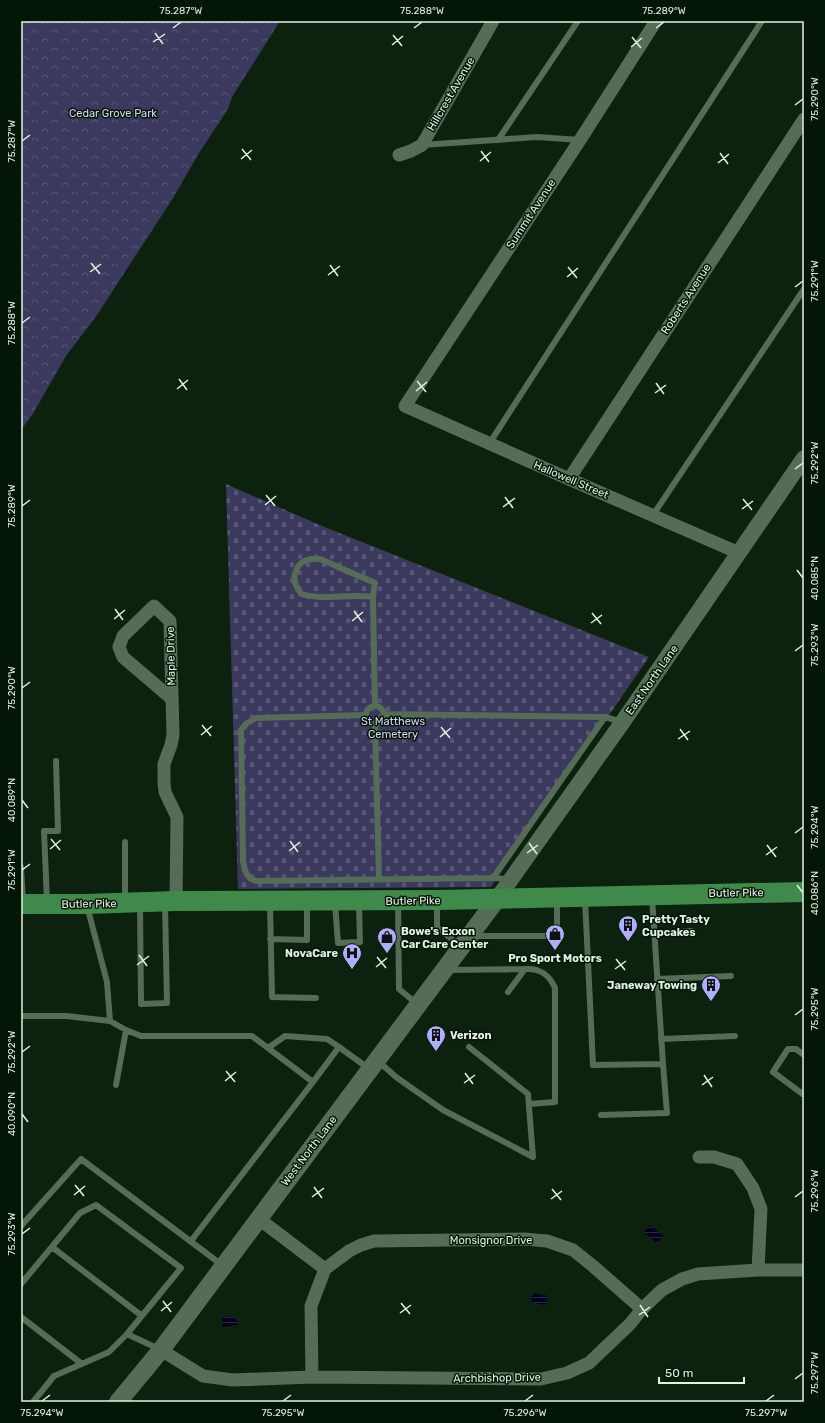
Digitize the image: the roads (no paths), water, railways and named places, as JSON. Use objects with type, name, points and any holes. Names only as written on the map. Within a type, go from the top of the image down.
[{"type":"main road","name":"Butler Pike","points":[[22,904],[86,904],[171,901],[398,901],[804,892]]},
{"type":"main road","name":"West North Lane","points":[[118,1402],[224,1266],[497,899]]},
{"type":"street","name":"Hillcrest Avenue","points":[[422,145],[493,21]]},
{"type":"street","name":"Summit Avenue","points":[[405,406],[580,140],[656,21]]},
{"type":"street","name":"Roberts Avenue","points":[[569,479],[804,119]]},
{"type":"street","points":[[399,155],[422,145]]},
{"type":"street","name":"Hallowell Street","points":[[405,406],[739,553]]},
{"type":"street","name":"East North Lane","points":[[497,899],[512,880],[622,722],[804,458]]},
{"type":"street","name":"Maple Drive","points":[[171,901],[177,817],[165,792],[164,783],[164,764],[173,735],[170,622],[154,606],[123,636],[119,647],[123,657],[172,699]]},
{"type":"street","points":[[699,1157],[714,1157],[737,1164],[753,1188],[761,1209],[758,1270]]},
{"type":"street","points":[[259,1219],[325,1268],[311,1306],[312,1377]]},
{"type":"street","name":"Monsignor Drive","points":[[325,1268],[349,1251],[374,1241],[524,1239],[546,1241],[573,1250],[642,1309]]},
{"type":"street","name":"Archbishop Drive","points":[[160,1350],[203,1376],[232,1380],[312,1377],[541,1379],[567,1372],[589,1363],[630,1324],[642,1309],[662,1290],[682,1279],[698,1274],[758,1270],[804,1270]]},
{"type":"lane","points":[[498,140],[578,21]]},
{"type":"lane","points":[[489,444],[762,21]]},
{"type":"lane","points":[[422,145],[537,137],[580,140]]},
{"type":"lane","points":[[653,515],[804,289]]},
{"type":"lane","points":[[373,597],[349,595],[318,597],[301,594],[296,588],[294,577],[300,564],[309,559],[320,559],[375,583],[373,597],[376,705]]},
{"type":"lane","points":[[375,724],[382,721],[384,714],[382,708],[376,705]]},
{"type":"lane","points":[[375,724],[368,720],[366,715],[368,709],[376,705]]},
{"type":"lane","points":[[384,714],[604,717],[622,722]]},
{"type":"lane","points":[[366,715],[256,718],[247,723],[241,730],[243,861],[246,874],[251,880],[493,878],[512,880]]},
{"type":"lane","points":[[493,878],[604,717]]},
{"type":"lane","points":[[375,724],[379,880]]},
{"type":"lane","points":[[47,904],[44,831],[58,831],[56,761]]},
{"type":"lane","points":[[125,842],[141,1004],[167,1003],[171,901]]},
{"type":"lane","points":[[21,867],[22,904]]},
{"type":"lane","points":[[601,1115],[667,1112],[652,895]]},
{"type":"lane","points":[[585,897],[593,1065],[663,1064]]},
{"type":"lane","points":[[437,900],[437,927],[466,941],[558,936],[557,898]]},
{"type":"lane","points":[[270,901],[272,997],[316,998]]},
{"type":"lane","points":[[270,939],[307,940],[307,901]]},
{"type":"lane","points":[[335,901],[338,943],[360,942],[359,901]]},
{"type":"lane","points":[[398,901],[399,989],[418,1005]]},
{"type":"lane","points":[[86,904],[107,982],[110,1021]]},
{"type":"lane","points":[[654,933],[692,931]]},
{"type":"lane","points":[[508,992],[525,969]]},
{"type":"lane","points":[[445,970],[533,969],[547,975],[552,980],[556,995],[555,1102],[529,1104]]},
{"type":"lane","points":[[657,979],[731,976]]},
{"type":"lane","points":[[21,1016],[66,1016],[110,1021],[141,1036],[252,1036],[313,1082]]},
{"type":"lane","points":[[116,1084],[126,1030]]},
{"type":"lane","points":[[268,1048],[285,1036],[327,1039],[339,1047],[396,1077],[443,1110],[533,1157],[528,1094],[469,1047]]},
{"type":"lane","points":[[661,1039],[736,1036]]},
{"type":"lane","points":[[191,1241],[339,1047]]},
{"type":"lane","points":[[804,1055],[796,1049],[788,1049],[773,1072],[804,1095]]},
{"type":"lane","points":[[21,1226],[81,1159],[224,1266]]},
{"type":"lane","points":[[21,1284],[80,1213],[96,1205],[181,1268],[127,1334],[109,1352],[54,1376],[33,1402]]},
{"type":"lane","points":[[52,1247],[142,1316]]},
{"type":"lane","points":[[21,1317],[82,1364]]},
{"type":"lane","points":[[127,1334],[160,1350]]},
{"type":"place","name":"Pretty Tasty Cupcakes","points":[[628,942]]},
{"type":"place","name":"Pro Sport Motors","points":[[555,951]]},
{"type":"place","name":"Bowe's Exxon Car Care Center","points":[[387,954]]},
{"type":"place","name":"NovaCare","points":[[352,970]]},
{"type":"place","name":"Janeway Towing","points":[[711,1002]]},
{"type":"place","name":"Verizon","points":[[436,1052]]},
{"type":"park label","name":"Cedar Grove Park","points":[[113,113]]},
{"type":"park label","name":"St Matthews Cemetery","points":[[393,727]]}]
